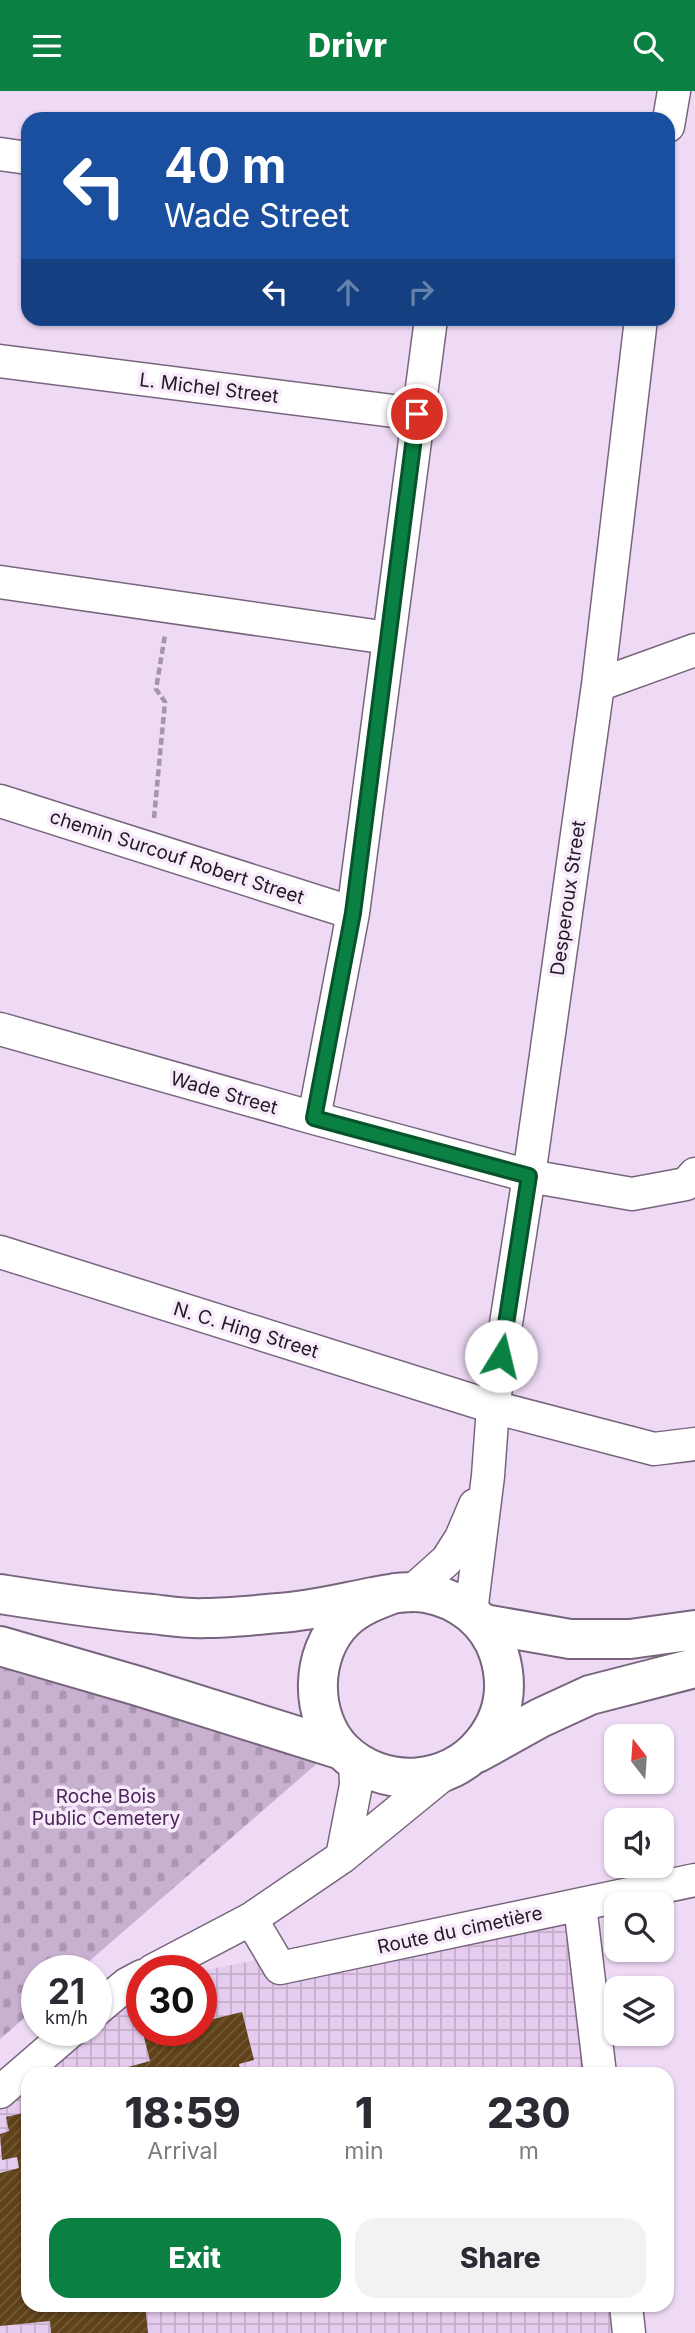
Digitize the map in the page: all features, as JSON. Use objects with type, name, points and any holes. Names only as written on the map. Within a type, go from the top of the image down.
[{"type":"main road","points":[[0,1594],[90,1609],[204,1619],[288,1612],[402,1593],[425,1592],[453,1601],[478,1618],[570,1639],[630,1639],[695,1630]]},
{"type":"main road","points":[[348,1755],[332,1737],[320,1708],[317,1676],[326,1646],[343,1621],[367,1603],[402,1593]]},
{"type":"main road","points":[[459,1764],[493,1730],[504,1700],[504,1671],[495,1643],[478,1618]]},
{"type":"main road","points":[[0,1646],[348,1755],[383,1775],[414,1779],[459,1764],[540,1718],[590,1695],[695,1668]]},
{"type":"street","points":[[0,154],[21,157]]},
{"type":"street","points":[[314,1118],[353,913],[430,326]]},
{"type":"street","name":"Desperoux Street","points":[[478,1618],[493,1407],[529,1176],[598,685],[640,326]]},
{"type":"street","name":"L. Michel Street","points":[[0,361],[417,414]]},
{"type":"street","points":[[0,582],[387,638]]},
{"type":"street","points":[[598,685],[695,650]]},
{"type":"street","name":"chemin Surcouf Robert Street","points":[[0,801],[353,913]]},
{"type":"street","name":"Wade Street","points":[[0,1029],[529,1176],[632,1194],[686,1184],[695,1174]]},
{"type":"street","name":"N. C. Hing Street","points":[[0,1252],[493,1407],[654,1449],[695,1444]]},
{"type":"street","points":[[402,1593],[447,1560],[488,1476]]},
{"type":"street","points":[[342,1857],[356,1785],[348,1755]]},
{"type":"street","points":[[182,1955],[251,1919],[342,1857],[459,1764]]},
{"type":"street","name":"Route du cimetière","points":[[251,1919],[280,1968],[695,1880]]},
{"type":"street","points":[[580,1905],[599,2067]]},
{"type":"street","points":[[112,1997],[126,1985]]},
{"type":"street","points":[[29,2067],[53,2046]]},
{"type":"street","points":[[0,2092],[21,2074]]},
{"type":"street","points":[[627,2312],[629,2333]]},
{"type":"path","points":[[151,849],[165,702],[156,689],[169,607]]},
{"type":"shaded area","points":[[583,1896],[607,2067],[21,2067],[21,2312],[642,2312],[645,2333],[0,2333],[0,2085],[44,2046],[112,2046],[112,1994],[126,1988],[126,2046],[217,2046],[217,1968]]},
{"type":"green space","name":"Roche Bois Public Cemetery","points":[[0,1665],[321,1760],[96,1955],[21,1955],[21,2021],[0,2039]]},
{"type":"building","points":[[242,2012],[254,2060],[239,2064],[240,2067],[128,2067],[150,2061],[146,2046],[217,2046],[217,2018]]},
{"type":"building","points":[[21,2114],[21,2312],[146,2312],[148,2333],[51,2333],[50,2321],[0,2326],[0,2173],[19,2168],[17,2157],[2,2160],[0,2134],[9,2131],[6,2117]]},
{"type":"route","points":[[417,414],[353,913],[314,1118],[529,1176],[501,1356]]}]
